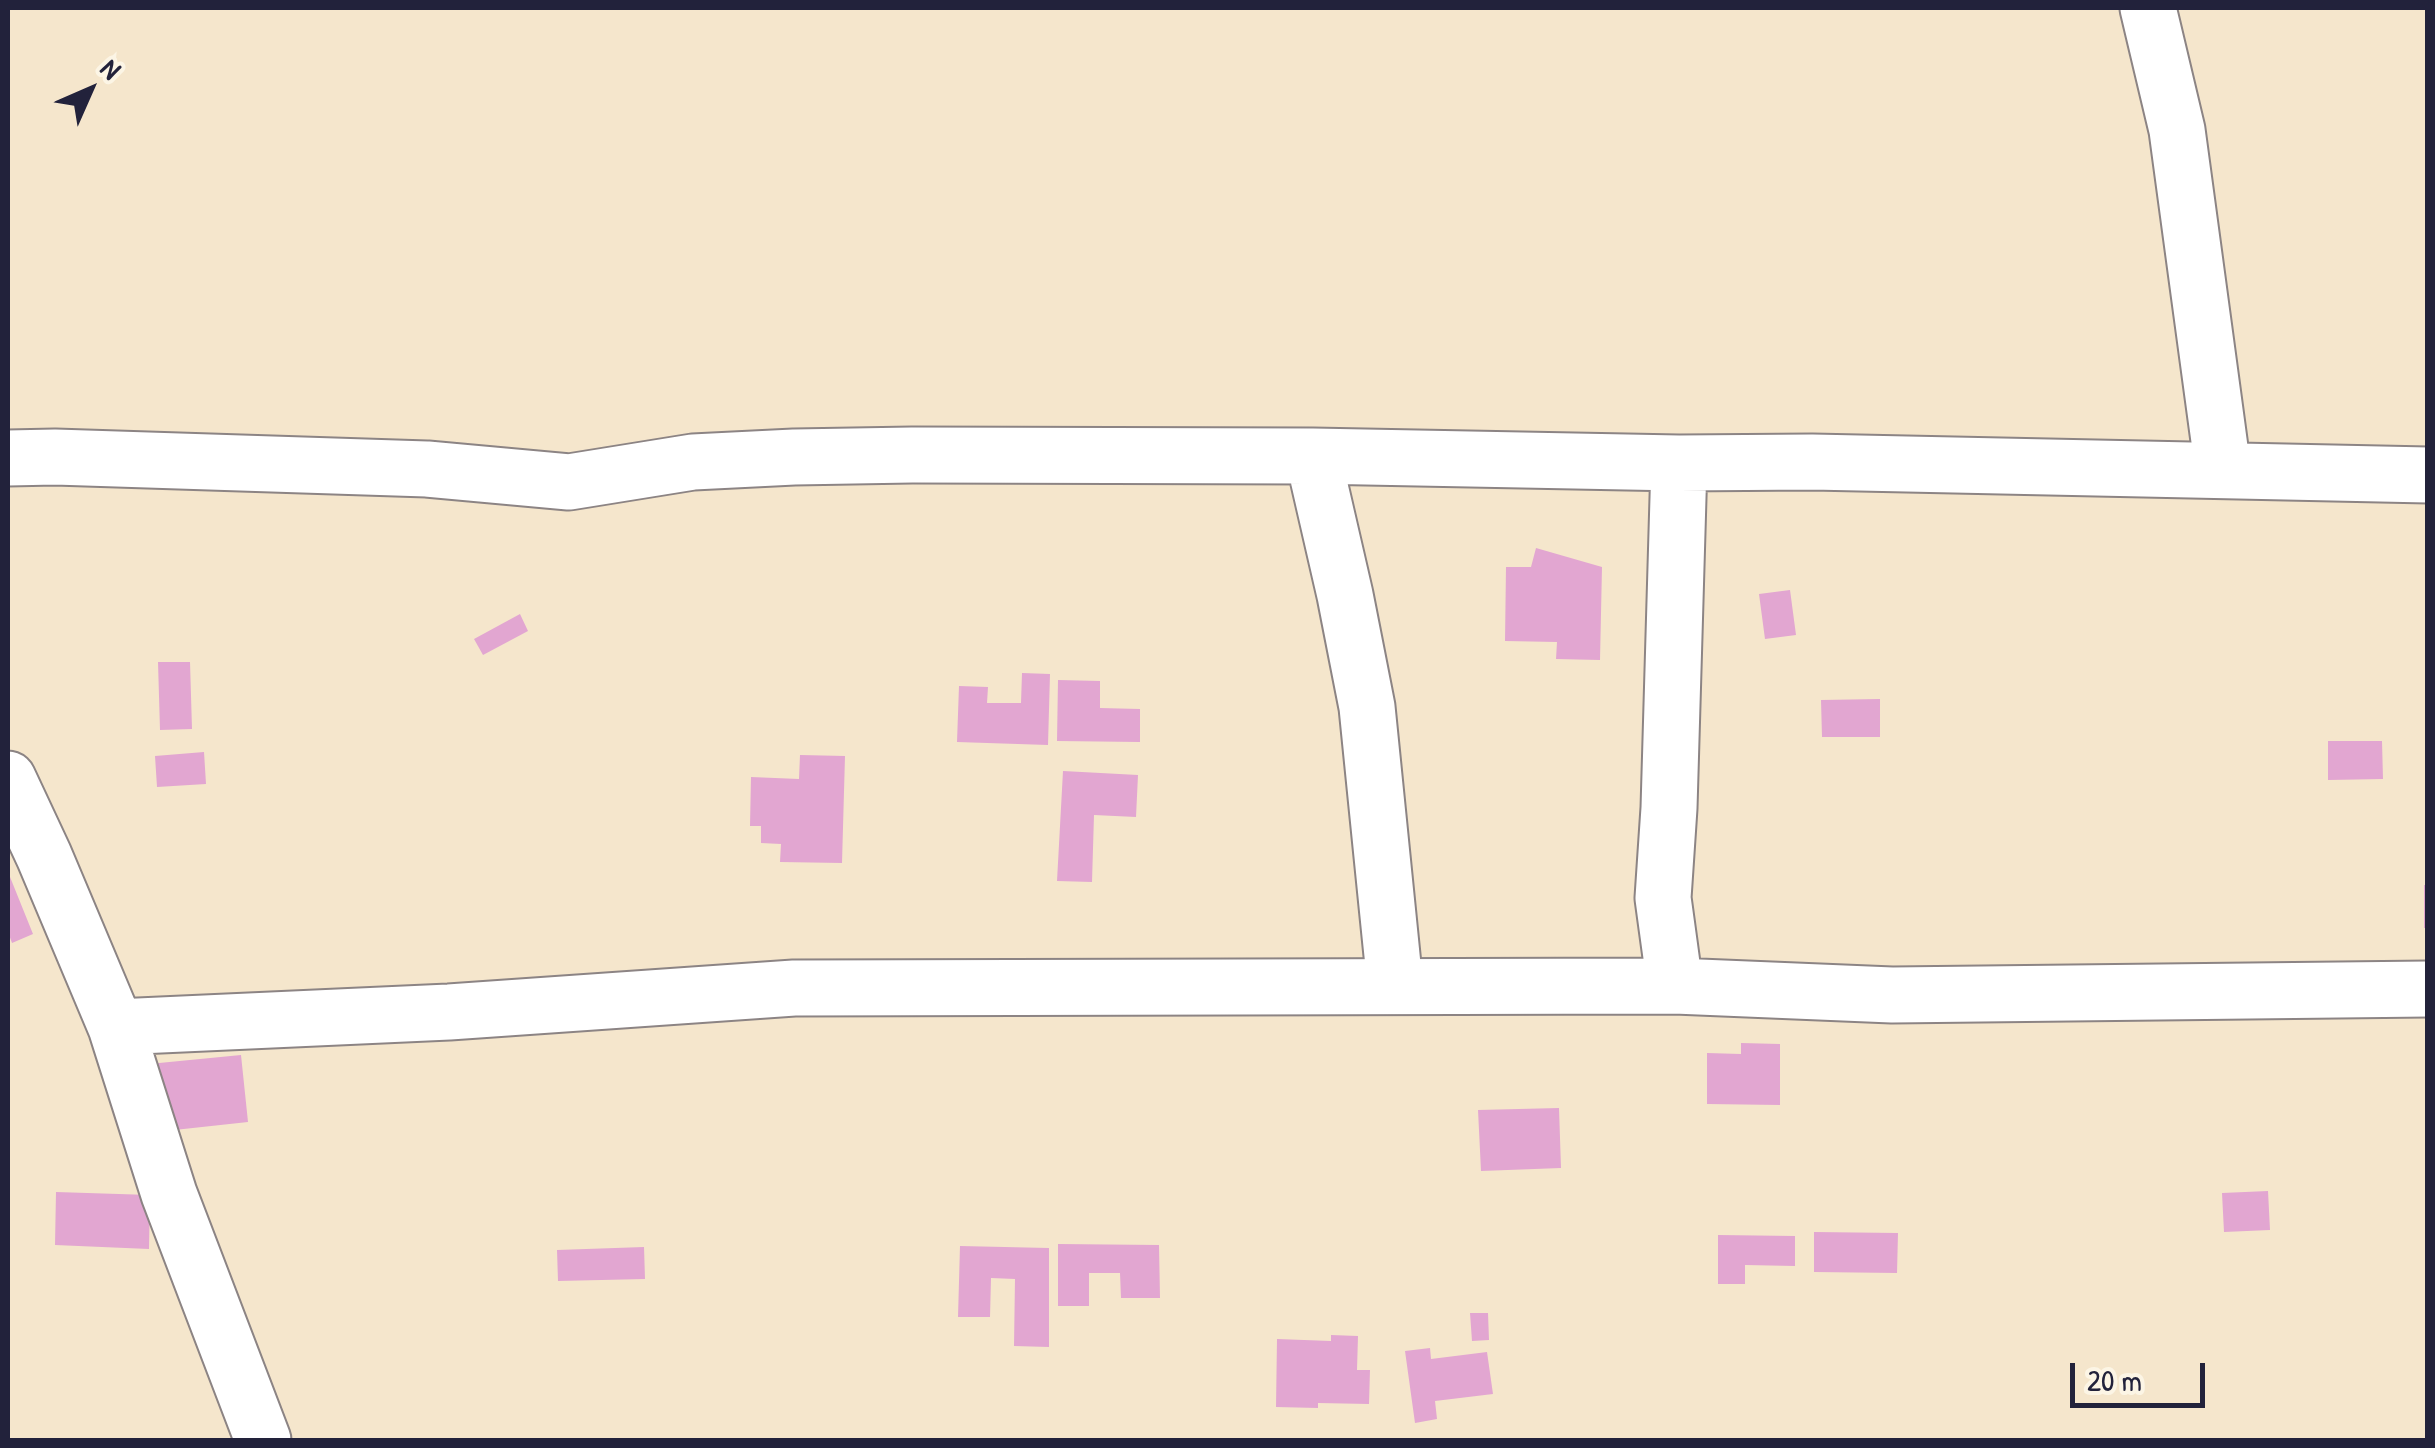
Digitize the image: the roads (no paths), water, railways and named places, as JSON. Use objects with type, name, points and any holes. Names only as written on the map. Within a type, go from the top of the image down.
[{"type":"street","points":[[2148,8],[2177,130],[2224,470]]},
{"type":"street","points":[[8,458],[427,469],[569,482],[693,462],[912,455],[1812,462],[2428,474]]},
{"type":"street","points":[[1313,456],[1366,708],[1395,986]]},
{"type":"street","points":[[1676,986],[1663,898],[1679,463]]},
{"type":"street","points":[[8,779],[116,1028],[169,1194],[263,1440]]},
{"type":"street","points":[[116,1028],[450,1012],[794,988],[1676,986],[1892,995],[2428,989]]}]
